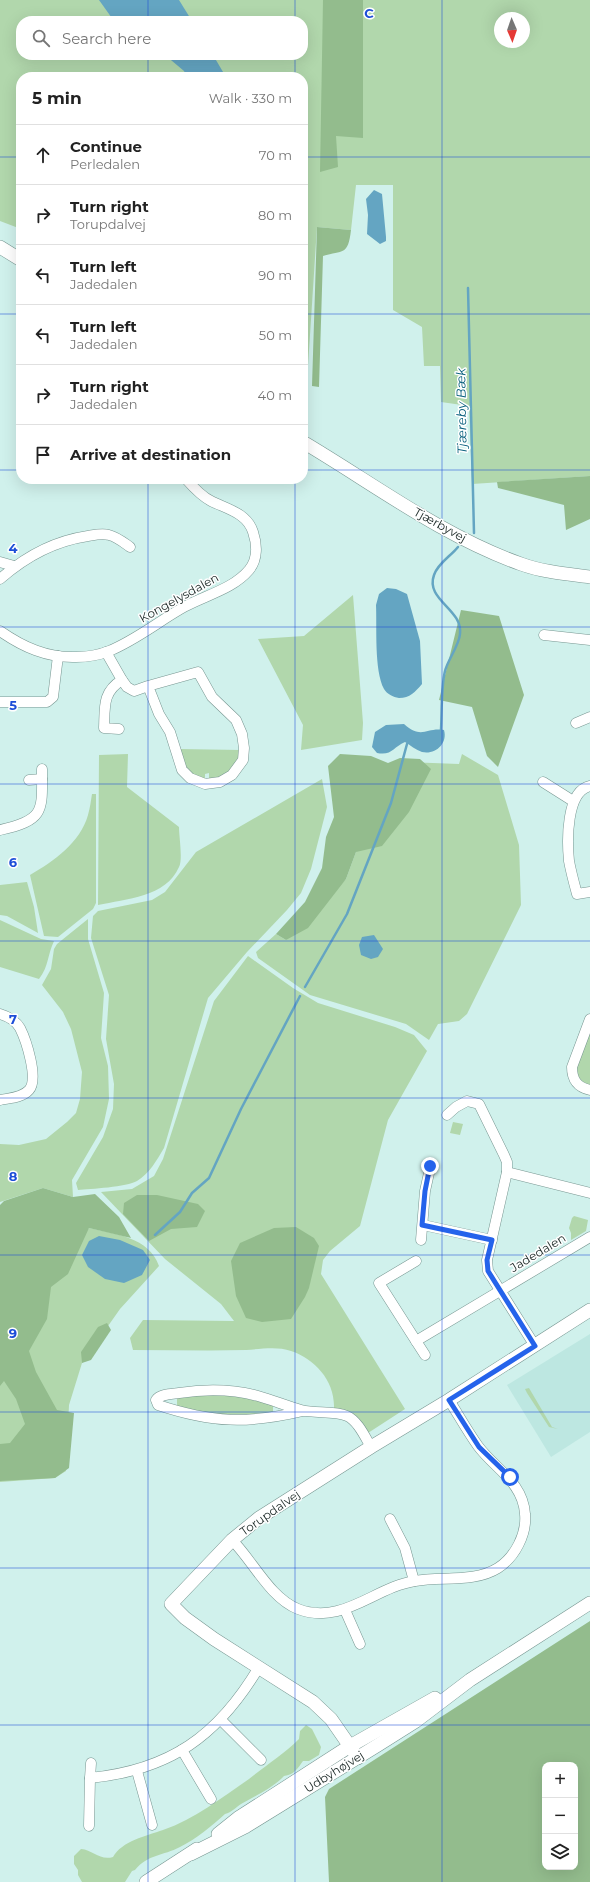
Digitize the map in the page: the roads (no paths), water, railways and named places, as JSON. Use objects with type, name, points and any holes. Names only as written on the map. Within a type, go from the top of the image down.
[{"type":"street","points":[[0,247],[16,257]]},
{"type":"street","name":"Tjærbyvej","points":[[308,445],[438,525],[489,550],[521,564],[551,572],[590,577]]},
{"type":"street","name":"Kongelysdalen","points":[[0,631],[20,645],[38,652],[58,656],[76,657],[106,652],[122,645],[184,607],[238,581],[250,568],[256,557],[256,544],[252,530],[243,517],[234,510],[210,500],[190,484]]},
{"type":"street","points":[[0,579],[14,566],[59,542],[80,537],[107,534],[118,538],[130,547]]},
{"type":"street","points":[[0,562],[14,566]]},
{"type":"street","points":[[544,635],[590,640]]},
{"type":"street","points":[[106,652],[127,687],[134,691],[148,686],[198,672],[212,697],[236,720],[242,734],[244,748],[243,760],[232,775],[220,782],[205,784],[190,778],[182,770],[170,732],[159,714],[148,686]]},
{"type":"street","points":[[2,701],[47,702],[52,697],[58,656]]},
{"type":"street","points":[[119,728],[104,728],[105,706],[109,690],[112,686],[122,680]]},
{"type":"street","points":[[576,723],[590,717]]},
{"type":"street","points":[[0,830],[30,820],[39,812],[42,802],[42,768]]},
{"type":"street","points":[[28,780],[42,779]]},
{"type":"street","points":[[543,782],[573,801]]},
{"type":"street","points":[[590,786],[584,787],[578,792],[573,801],[569,832],[569,861],[577,894],[590,892]]},
{"type":"street","points":[[0,1014],[8,1017],[19,1027],[33,1070],[34,1080],[30,1090],[21,1096],[0,1100]]},
{"type":"street","points":[[590,1019],[572,1067],[572,1074],[575,1081],[582,1088],[590,1090]]},
{"type":"street","points":[[447,1115],[456,1107],[467,1101],[479,1104],[507,1162],[507,1172],[487,1260],[488,1271],[535,1346]]},
{"type":"street","points":[[421,1240],[425,1191],[431,1164]]},
{"type":"street","points":[[507,1172],[590,1193]]},
{"type":"street","points":[[422,1225],[492,1240]]},
{"type":"street","name":"Jadedalen","points":[[416,1341],[590,1237]]},
{"type":"street","points":[[416,1261],[379,1283],[425,1355]]},
{"type":"street","name":"Torupdalvej","points":[[358,1758],[323,1710],[300,1693],[208,1635],[185,1618],[171,1604],[232,1540],[259,1518],[535,1346],[590,1310]]},
{"type":"street","points":[[303,1411],[266,1419],[230,1421],[184,1413],[158,1405],[156,1400],[159,1397],[182,1392],[224,1390],[258,1396],[303,1411],[347,1416],[353,1420],[371,1447]]},
{"type":"street","points":[[232,1540],[243,1551],[274,1593],[298,1609],[317,1614],[345,1610],[373,1595],[414,1581],[477,1576],[489,1573],[498,1568],[512,1556],[518,1546],[525,1529],[526,1514],[518,1489],[510,1477],[479,1447],[449,1400]]},
{"type":"street","points":[[390,1519],[405,1548],[414,1581]]},
{"type":"street","name":"Udbyhøjvej","points":[[191,1854],[238,1818],[350,1746],[470,1680],[590,1603]]},
{"type":"street","points":[[345,1610],[360,1644]]},
{"type":"street","points":[[90,1778],[115,1776],[137,1771],[160,1762],[202,1737],[221,1720],[238,1701],[259,1667]]},
{"type":"street","name":"Udbyhøjvej","points":[[146,1882],[191,1854],[245,1827],[358,1758],[416,1721],[470,1680]]},
{"type":"street","points":[[221,1720],[261,1760]]},
{"type":"street","points":[[182,1750],[211,1799]]},
{"type":"street","points":[[89,1826],[91,1763]]},
{"type":"street","points":[[137,1771],[152,1825]]},
{"type":"water","points":[[99,0],[179,0],[189,16],[110,16]]},
{"type":"water","points":[[171,60],[216,60],[223,72],[184,72]]},
{"type":"water","points":[[374,190],[382,194],[386,241],[380,244],[367,234],[368,215],[366,199]]},
{"type":"water","points":[[387,588],[396,589],[407,594],[420,641],[422,684],[412,694],[403,698],[392,696],[385,691],[381,681],[377,660],[376,605],[379,594]]},
{"type":"water","points":[[404,724],[410,729],[420,732],[444,730],[444,740],[436,750],[431,752],[422,752],[405,742],[389,752],[382,754],[377,753],[372,747],[375,732],[386,725]]},
{"type":"water","points":[[374,935],[383,949],[378,957],[371,959],[361,955],[359,945],[362,937]]},
{"type":"water","points":[[99,1236],[120,1240],[143,1250],[150,1260],[142,1275],[124,1283],[105,1279],[88,1267],[82,1255],[89,1241]]},
{"type":"waterway","name":"Tjæreby Bæk","points":[[468,288],[474,533]]},
{"type":"waterway","name":"Tjæreby Bæk","points":[[441,730],[442,692],[445,671],[458,643],[460,634],[459,625],[456,618],[439,598],[433,584],[434,575],[438,567],[458,547]]},
{"type":"waterway","points":[[305,987],[347,914],[391,803],[407,744]]},
{"type":"waterway","points":[[155,1235],[180,1212],[192,1193],[209,1178],[241,1109],[300,996]]}]
